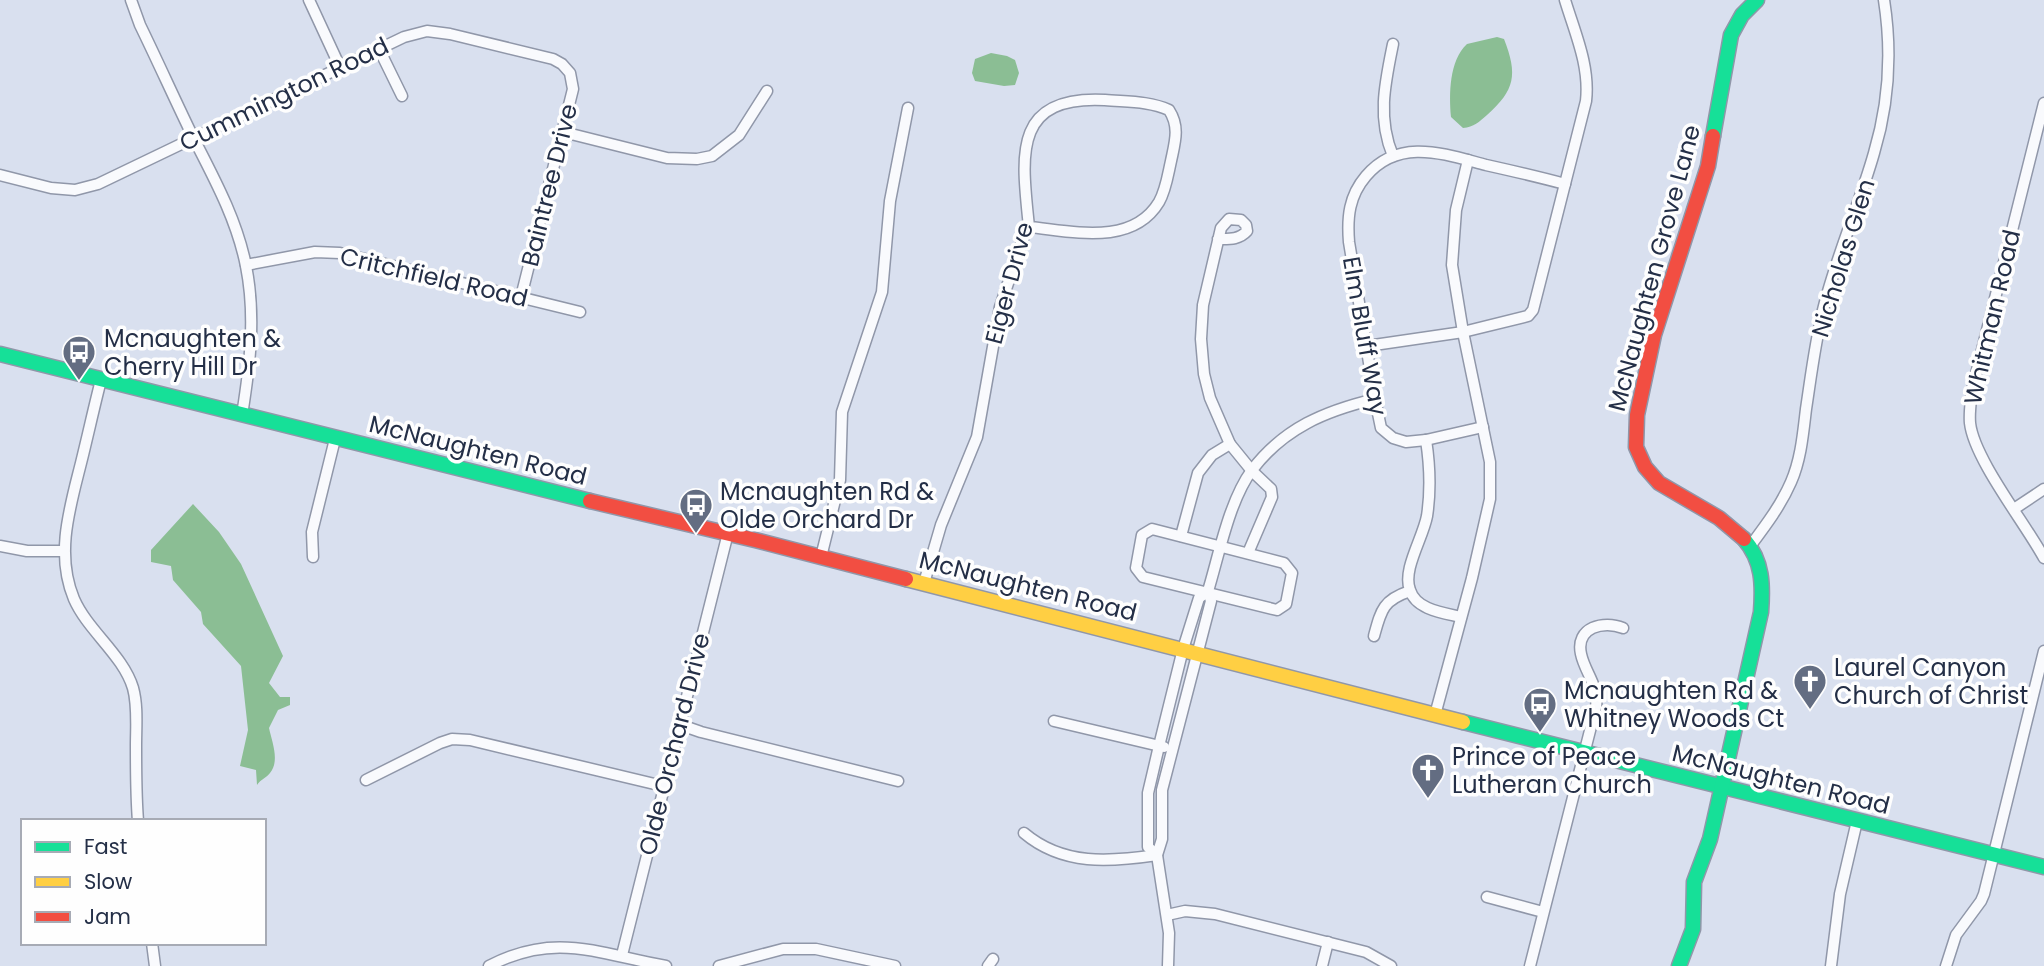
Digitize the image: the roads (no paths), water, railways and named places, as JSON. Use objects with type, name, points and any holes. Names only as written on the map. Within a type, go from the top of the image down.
[{"type":"street","points":[[131,0],[140,25],[235,225],[246,265],[251,307],[251,345],[242,415]]},
{"type":"street","points":[[309,0],[340,67]]},
{"type":"street","points":[[1367,346],[1463,332],[1528,316],[1533,310],[1566,184],[1588,85],[1585,64],[1565,0]]},
{"type":"street","name":"McNaughten Grove Lane","points":[[1679,966],[1693,929],[1694,882],[1710,839],[1765,583],[1751,545],[1733,527],[1659,483],[1639,456],[1635,428],[1654,335],[1708,166],[1731,35],[1742,15],[1756,0]]},
{"type":"street","name":"Nicholas Glen","points":[[1751,545],[1783,498],[1796,468],[1823,311],[1834,267],[1875,150],[1885,102],[1889,48],[1884,0]]},
{"type":"street","name":"Cummington Road","points":[[0,175],[51,188],[75,190],[98,184],[404,37],[427,31],[450,34],[552,60],[562,64],[570,73]]},
{"type":"street","points":[[1393,44],[1383,108],[1387,141],[1393,156],[1411,151],[1428,151],[1566,184]]},
{"type":"street","points":[[379,49],[402,96]]},
{"type":"street","name":"Baintree Drive","points":[[521,297],[573,89],[570,73]]},
{"type":"street","points":[[563,132],[667,158],[697,159],[712,156],[738,135],[767,91]]},
{"type":"street","name":"Eiger Drive","points":[[924,583],[941,525],[977,437],[1000,307],[1029,227],[1024,150],[1028,135],[1041,117],[1055,106],[1082,99],[1146,103],[1169,110],[1177,128],[1167,180],[1160,201],[1148,215],[1117,231],[1098,234],[1029,227]]},
{"type":"street","name":"Whitman Road","points":[[2044,103],[1972,390],[1970,412],[1972,434],[1982,455],[2044,558]]},
{"type":"street","points":[[821,557],[840,480],[842,412],[883,285],[890,201],[908,108]]},
{"type":"street","name":"Elm Bluff Way","points":[[1393,156],[1376,164],[1360,183],[1349,210],[1349,242],[1381,428],[1393,438],[1406,442],[1483,427]]},
{"type":"street","points":[[1435,715],[1490,499],[1490,462],[1452,265],[1453,230],[1468,160]]},
{"type":"street","points":[[1219,239],[1203,305],[1203,374],[1210,398],[1230,444],[1271,489],[1272,497],[1248,553]]},
{"type":"street","name":"Critchfield Road","points":[[246,265],[315,252],[340,253],[580,312]]},
{"type":"street","name":"McNaughten Road","points":[[0,354],[335,439],[728,533],[1721,788],[2044,867]]},
{"type":"street","points":[[101,380],[70,509],[64,551],[74,600],[85,619],[119,662],[132,685],[136,712],[135,792],[138,819]]},
{"type":"street","points":[[1157,855],[1148,847],[1147,828],[1148,793],[1158,746],[1189,650],[1211,601],[1208,591],[1237,500],[1252,471],[1286,437],[1313,418],[1340,407],[1374,399]]},
{"type":"street","points":[[313,557],[312,533],[335,439]]},
{"type":"street","points":[[1426,440],[1430,463],[1429,504],[1409,571],[1410,591],[1415,599],[1424,605],[1461,617]]},
{"type":"street","points":[[1181,536],[1198,473],[1212,455],[1230,444]]},
{"type":"street","points":[[2014,509],[2044,489]]},
{"type":"street","points":[[1152,529],[1181,536],[1284,563],[1289,567],[1292,579],[1286,604],[1277,610],[1143,577],[1138,573],[1136,562],[1142,535],[1152,529]]},
{"type":"street","name":"Olde Orchard Drive","points":[[622,955],[728,533]]},
{"type":"street","points":[[0,546],[27,551],[64,551]]},
{"type":"street","points":[[1374,636],[1385,605],[1396,596],[1410,591]]},
{"type":"street","points":[[1530,966],[1597,700],[1594,683],[1581,655],[1581,643],[1588,629],[1596,625],[1611,624],[1623,628]]},
{"type":"street","points":[[1168,966],[1167,915],[1157,855],[1162,839],[1162,790],[1173,750],[1189,650]]},
{"type":"street","points":[[1946,966],[1961,926],[1981,901],[2044,651]]},
{"type":"street","points":[[1054,721],[1173,750]]},
{"type":"street","points":[[678,724],[898,781]]},
{"type":"street","points":[[366,780],[452,739],[486,742],[663,786]]},
{"type":"street","points":[[1831,966],[1840,894],[1857,821]]},
{"type":"street","points":[[1024,833],[1037,844],[1088,860],[1118,861],[1157,855]]},
{"type":"street","points":[[1487,897],[1543,912]]},
{"type":"street","points":[[1167,915],[1185,911],[1215,914],[1366,952],[1391,966]]},
{"type":"street","points":[[1322,966],[1328,942]]},
{"type":"street","points":[[152,945],[155,966]]},
{"type":"street","points":[[489,966],[524,951],[576,947],[666,966]]},
{"type":"street","points":[[719,966],[783,949],[817,949],[853,961],[895,966]]},
{"type":"place","name":"Mcnaughten & Cherry Hill Dr","points":[[79,382]]},
{"type":"place","name":"Mcnaughten Rd & Olde Orchard Dr","points":[[696,535]]},
{"type":"place","name":"Laurel Canyon Church of Christ","points":[[1810,711]]},
{"type":"place","name":"Mcnaughten Rd & Whitney Woods Ct","points":[[1540,734]]},
{"type":"place","name":"Prince of Peace Lutheran Church","points":[[1428,800]]}]
